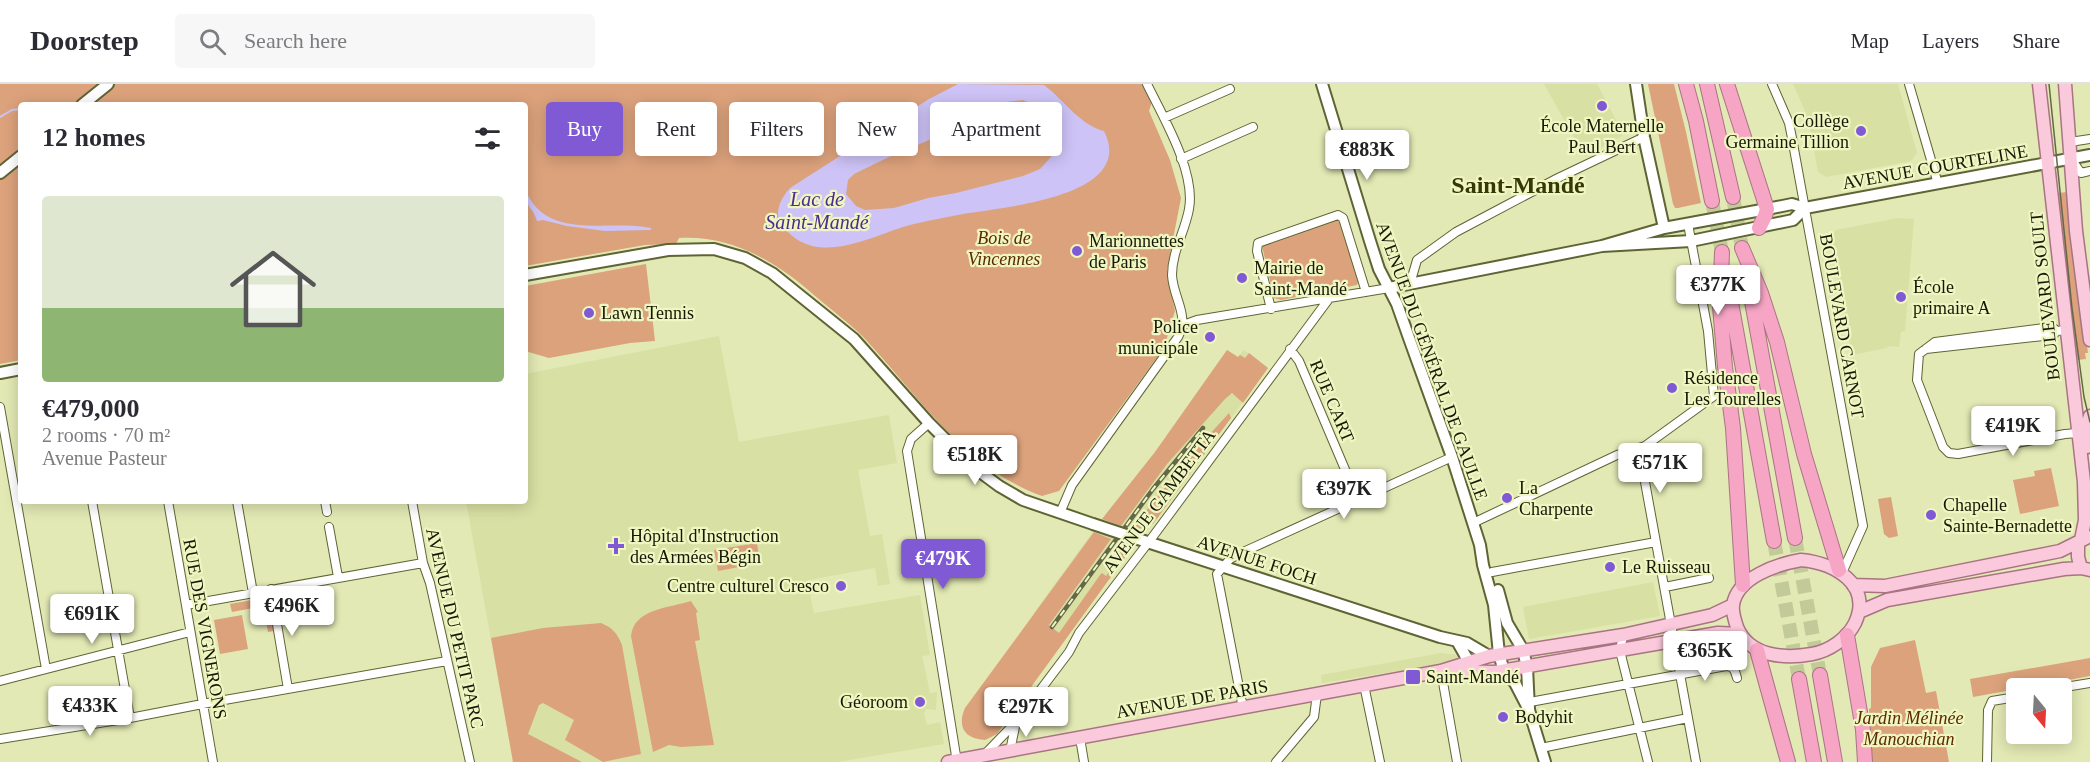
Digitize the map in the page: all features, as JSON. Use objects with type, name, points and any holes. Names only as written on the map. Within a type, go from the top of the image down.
[{"type":"highway","points":[[1686,84],[1712,201]]},
{"type":"highway","points":[[1707,84],[1733,197]]},
{"type":"highway","points":[[1727,84],[1767,209],[1758,228]]},
{"type":"highway","points":[[1795,538],[1742,248],[1761,292],[1777,342],[1804,454],[1840,572]]},
{"type":"highway","points":[[1743,585],[1733,428],[1720,306],[1722,252],[1774,542]]},
{"type":"highway","points":[[1847,635],[1863,730],[1865,762]]},
{"type":"highway","points":[[1757,650],[1788,762]]},
{"type":"highway","points":[[1820,675],[1835,762]]},
{"type":"highway","points":[[1799,679],[1814,762]]},
{"type":"main road","points":[[86,102],[108,84]]},
{"type":"main road","name":"AVENUE DU GÉNÉRAL DE GAULLE","points":[[1322,84],[1370,241],[1452,457],[1480,545],[1492,572],[1507,623],[1523,650],[1527,667],[1530,706]]},
{"type":"main road","points":[[1636,84],[1644,137],[1664,228]]},
{"type":"main road","name":"BOULEVARD SOULT","points":[[2039,84],[2062,330],[2084,482],[2083,540],[2078,557],[2086,571]]},
{"type":"main road","points":[[2065,84],[2071,158],[2081,172],[2076,231],[2090,340]]},
{"type":"main road","name":"AVENUE COURTELINE","points":[[1602,246],[1664,228],[1792,204],[1805,208],[2090,155]]},
{"type":"main road","points":[[0,173],[18,158]]},
{"type":"main road","name":"AVENUE COURTELINE","points":[[1602,246],[1691,241],[1793,220],[1805,208]]},
{"type":"main road","points":[[1389,288],[1602,246]]},
{"type":"main road","name":"AVENUE FOCH","points":[[528,274],[633,255],[686,248],[714,249],[745,258],[772,273],[854,339],[929,423],[972,466],[1012,494],[1143,541],[1476,647],[1494,655]]},
{"type":"main road","points":[[0,373],[18,370]]},
{"type":"main road","points":[[2090,416],[2086,428],[2086,439],[2090,471]]},
{"type":"main road","points":[[1853,585],[1885,586],[2060,551],[2083,540]]},
{"type":"main road","name":"AVENUE DU GÉNÉRAL DE GAULLE","points":[[1480,545],[1494,605],[1494,655],[1530,706]]},
{"type":"main road","points":[[1860,612],[1858,597],[1853,585],[1840,572],[1818,561],[1801,560],[1785,562],[1765,570],[1743,585],[1733,605],[1734,620],[1740,634],[1757,650],[1794,657],[1818,653],[1835,645],[1847,635],[1860,612],[1887,600],[2064,569],[2086,571]]},
{"type":"main road","name":"AVENUE DE PARIS","points":[[1472,667],[1494,655],[1623,635],[1712,615],[1733,605]]},
{"type":"main road","name":"AVENUE DE PARIS","points":[[955,760],[1442,670],[1472,667],[1504,671],[1718,633],[1740,634]]},
{"type":"main road","points":[[1457,641],[1472,667]]},
{"type":"main road","points":[[1530,706],[1545,762]]},
{"type":"street","points":[[1060,513],[1072,484],[1178,337],[1183,325],[1183,314],[1172,272],[1176,246],[1189,209],[1188,183],[1182,159],[1147,84]]},
{"type":"street","name":"BOULEVARD CARNOT","points":[[1772,84],[1789,123],[1863,526],[1840,572]]},
{"type":"street","points":[[1910,84],[1938,184]]},
{"type":"street","points":[[1164,118],[1230,89]]},
{"type":"street","points":[[1182,159],[1253,127]]},
{"type":"street","points":[[1410,284],[1417,260],[1456,232],[1558,178],[1644,137]]},
{"type":"street","points":[[2070,142],[2090,139]]},
{"type":"street","points":[[1271,309],[1257,248],[1258,243],[1338,215],[1343,218],[1366,292]]},
{"type":"street","points":[[1473,522],[1617,455],[1639,449],[1714,396],[1708,332],[1688,224]]},
{"type":"street","points":[[1664,228],[1662,239],[1667,243]]},
{"type":"street","points":[[1183,325],[1197,320],[1328,300],[1389,288]]},
{"type":"street","name":"AVENUE GAMBETTA","points":[[984,755],[1017,721],[1074,644],[1079,633],[1143,541],[1328,300]]},
{"type":"street","points":[[2062,330],[2053,335],[1924,350],[1919,354],[1917,380],[1943,447],[1949,453],[1958,454],[2078,433]]},
{"type":"street","name":"RUE CART","points":[[1290,349],[1299,361],[1358,500]]},
{"type":"street","points":[[0,407],[46,669]]},
{"type":"street","points":[[929,423],[908,443],[908,451],[955,760]]},
{"type":"street","points":[[1639,449],[1696,762]]},
{"type":"street","points":[[1243,708],[1217,574],[1241,553],[1452,457]]},
{"type":"street","points":[[93,504],[130,718]]},
{"type":"street","name":"RUE DES VIGNERONS","points":[[169,504],[213,762]]},
{"type":"street","points":[[238,504],[253,593]]},
{"type":"street","points":[[326,504],[327,512]]},
{"type":"street","name":"AVENUE DU PETIT PARC","points":[[413,504],[423,551],[423,562],[430,583],[470,762]]},
{"type":"street","points":[[329,527],[338,578]]},
{"type":"street","points":[[1492,572],[1656,542]]},
{"type":"street","points":[[186,605],[423,562]]},
{"type":"street","points":[[1665,587],[1709,578]]},
{"type":"street","points":[[271,589],[288,689]]},
{"type":"street","points":[[0,681],[190,633]]},
{"type":"street","points":[[1623,635],[1620,651],[1648,762]]},
{"type":"street","points":[[0,739],[447,661]]},
{"type":"street","points":[[1530,706],[1730,666],[1735,670],[1737,678]]},
{"type":"street","points":[[1442,670],[1456,762]]},
{"type":"street","points":[[2072,686],[2090,683]]},
{"type":"street","points":[[1364,686],[1380,762]]},
{"type":"street","points":[[1276,762],[1314,717],[1317,694]]},
{"type":"street","points":[[1987,762],[1988,710],[1992,701],[2006,699]]},
{"type":"street","points":[[1541,748],[1688,718]]},
{"type":"street","name":"AVENUE GAMBETTA","points":[[1010,751],[1017,721]]},
{"type":"street","points":[[1080,738],[1084,762]]},
{"type":"street","points":[[1284,753],[1286,762]]},
{"type":"shaded area","points":[[1544,84],[1597,84],[1623,133],[1622,136],[1585,157]]},
{"type":"shaded area","name":"Collège Germaine Tillion","points":[[1793,84],[1898,84],[1917,153],[1911,161],[1826,177],[1818,172],[1808,118]]},
{"type":"shaded area","points":[[1898,218],[1914,219],[1905,331],[1901,332],[1899,347],[1888,346],[1852,355],[1830,238],[1836,230]]},
{"type":"shaded area","name":"Hôpital d'Instruction des Armées Bégin","points":[[719,336],[739,442],[889,415],[897,463],[858,470],[870,536],[882,534],[890,584],[878,586],[875,568],[808,580],[812,604],[814,613],[920,595],[930,655],[922,656],[930,693],[937,692],[936,710],[926,709],[924,714],[927,725],[940,722],[944,744],[837,762],[513,762],[467,504],[528,504],[528,373]]},
{"type":"shaded area","points":[[1227,350],[1238,357],[1244,350],[1268,368],[1066,638],[1033,614],[1102,519],[1155,452]]},
{"type":"shaded area","points":[[1653,582],[1660,616],[1529,639],[1523,607]]},
{"type":"shaded area","points":[[1441,653],[1458,655],[1454,662],[1322,683],[1321,675]]},
{"type":"green space","name":"Bois de Vincennes","points":[[0,84],[1144,84],[1152,102],[1149,111],[1170,160],[1181,198],[1167,270],[1175,311],[1164,348],[1059,491],[1042,496],[1015,484],[967,450],[945,429],[854,328],[800,283],[752,253],[718,241],[679,238],[676,244],[645,245],[528,265],[528,102],[18,102],[18,361],[0,364]]},
{"type":"green space","points":[[1648,84],[1674,84],[1701,203],[1678,208],[1675,208],[1673,204]]},
{"type":"green space","points":[[2067,192],[2088,353],[2085,353],[2086,359],[2077,360],[2077,354],[2074,354],[2057,199],[2059,198],[2058,193]]},
{"type":"green space","points":[[1337,219],[1342,225],[1359,280],[1357,285],[1281,300],[1274,298],[1262,246]]},
{"type":"green space","name":"Lawn Tennis","points":[[646,264],[655,341],[630,343],[549,358],[528,352],[528,285]]},
{"type":"green space","points":[[1227,350],[1238,357],[1240,355],[1245,358],[1249,353],[1268,368],[1243,403],[1232,393],[1225,399],[1167,464],[1121,526],[1102,519],[1155,452]]},
{"type":"green space","points":[[1229,413],[1231,418],[1153,524],[1136,530],[1132,529],[1189,457]]},
{"type":"green space","points":[[2051,468],[2059,506],[2020,514],[2013,480],[2035,476],[2034,471]]},
{"type":"green space","points":[[1891,497],[1898,536],[1889,538],[1884,534],[1878,499]]},
{"type":"green space","points":[[1094,532],[1111,539],[1049,625],[1059,633],[1100,575],[1102,573],[1106,576],[1117,561],[1113,557],[1123,544],[1127,544],[1129,552],[997,734],[985,740],[967,734],[962,726],[965,708]]},
{"type":"green space","points":[[757,543],[760,563],[718,571],[714,550]]},
{"type":"green space","points":[[268,597],[274,631],[268,632],[264,611],[259,607],[232,612],[230,604]]},
{"type":"green space","points":[[691,601],[698,612],[696,613],[700,640],[695,641],[714,745],[681,747],[669,745],[653,752],[631,636],[633,627],[645,615]]},
{"type":"green space","points":[[242,615],[248,649],[220,654],[214,620]]},
{"type":"green space","points":[[601,623],[614,631],[622,645],[641,754],[603,762],[565,740],[574,720],[543,703],[539,705],[528,734],[582,762],[513,762],[491,638],[543,628]]},
{"type":"green space","name":"Jardin Mélinée Manouchian","points":[[1915,640],[1926,693],[1936,691],[1949,762],[1871,762],[1869,709],[1871,708],[1871,667],[1880,648]]},
{"type":"green space","points":[[2090,658],[2090,676],[2072,679],[2006,678],[2006,691],[1973,697],[1970,679]]},
{"type":"water","name":"Lac de Saint-Mandé","points":[[958,84],[1044,85],[1080,118],[1104,131],[1109,153],[1102,170],[1086,184],[1063,194],[1037,202],[914,224],[845,246],[828,248],[811,246],[796,239],[782,225],[778,216],[779,206],[790,188],[840,156],[891,156],[854,174],[848,180],[846,194],[856,206],[865,210],[894,208],[1023,176],[1040,169],[1051,156],[1062,156],[1062,102],[1023,100],[930,102],[930,140],[918,145],[918,106]]},
{"type":"water","points":[[528,194],[535,206],[548,216],[563,222],[580,225],[634,226],[651,228],[651,230],[605,231],[543,220],[537,221],[528,204]]},
{"type":"waterway","points":[[0,117],[18,109]]},
{"type":"tunnel","points":[[1733,197],[1742,248]]},
{"type":"tunnel","points":[[1712,201],[1722,252]]},
{"type":"tunnel","points":[[1795,538],[1820,675]]},
{"type":"tunnel","points":[[1774,541],[1799,679]]},
{"type":"tram line","points":[[2049,84],[2072,308],[2084,397],[2090,422]]},
{"type":"railway","points":[[1052,627],[1153,489],[1203,428]]},
{"type":"place","name":"École Maternelle Paul Bert","points":[[1602,106]]},
{"type":"place","name":"Collège Germaine Tillion","points":[[1861,131]]},
{"type":"place","name":"Marionnettes de Paris","points":[[1077,251]]},
{"type":"place","name":"Mairie de Saint-Mandé","points":[[1242,278]]},
{"type":"place","name":"École primaire A","points":[[1901,297]]},
{"type":"place","name":"Lawn Tennis","points":[[589,313]]},
{"type":"place","name":"Police municipale","points":[[1210,337]]},
{"type":"place","name":"Résidence Les Tourelles","points":[[1672,388]]},
{"type":"place","name":"La Charpente","points":[[1507,498]]},
{"type":"place","name":"Chapelle Sainte-Bernadette","points":[[1931,515]]},
{"type":"place","name":"Hôpital d'Instruction des Armées Bégin","points":[[616,546]]},
{"type":"place","name":"Le Ruisseau","points":[[1610,567]]},
{"type":"place","name":"Centre culturel Cresco","points":[[841,586]]},
{"type":"place","name":"Saint-Mandé","points":[[1413,677]]},
{"type":"place","name":"Géoroom","points":[[920,702]]},
{"type":"place","name":"Bodyhit","points":[[1503,717]]},
{"type":"district","name":"Saint-Mandé","points":[[1518,185]]}]
